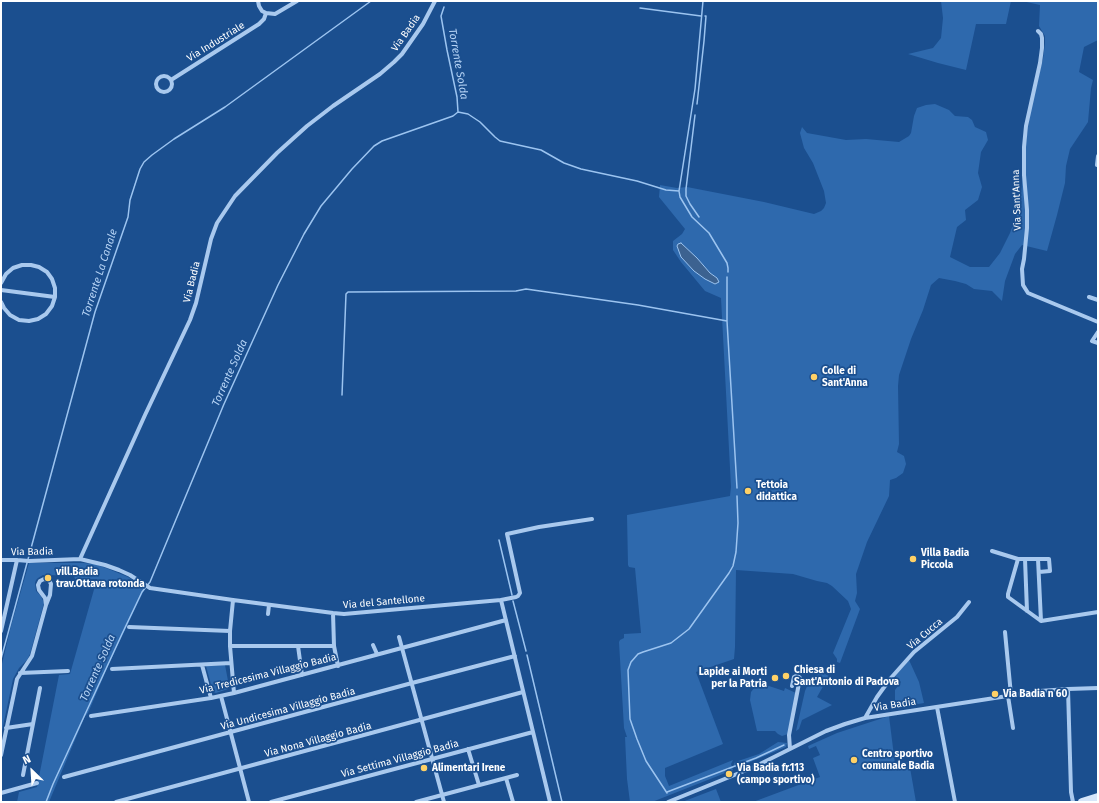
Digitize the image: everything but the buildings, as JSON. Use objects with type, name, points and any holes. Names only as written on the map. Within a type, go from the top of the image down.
[{"type":"main road","points":[[1082,802],[1098,797]]},
{"type":"street","points":[[258,1],[262,11],[275,14],[297,1]]},
{"type":"street","name":"Via Badia","points":[[1,560],[30,561],[80,558],[190,320],[196,303],[211,239],[217,223],[235,196],[277,153],[317,118],[380,74],[402,54],[423,24],[435,1]]},
{"type":"street","name":"Via Industriale","points":[[171,80],[260,24],[266,13]]},
{"type":"street","name":"Via Sant'Anna","points":[[1038,31],[1042,38],[1042,48],[1026,126],[1024,147],[1027,228],[1022,269],[1023,285],[1028,293],[1098,322]]},
{"type":"street","points":[[1096,165],[1098,156]]},
{"type":"street","points":[[1,283],[6,274],[14,268],[22,265],[31,265],[39,267],[47,272],[52,279],[55,288],[55,297],[52,306],[46,314],[38,319],[29,321],[19,320],[10,315],[1,302]]},
{"type":"street","points":[[1,290],[55,297]]},
{"type":"street","points":[[1089,297],[1098,300]]},
{"type":"street","points":[[1098,332],[1092,341],[1098,343]]},
{"type":"street","name":"Via del Santellone","points":[[80,558],[119,570],[150,588],[344,614],[501,600],[516,597],[520,593],[507,533],[592,519]]},
{"type":"street","points":[[992,551],[1018,559],[1049,558],[1050,571],[1039,572]]},
{"type":"street","points":[[1018,559],[1008,597],[1041,621],[1098,612]]},
{"type":"street","points":[[1025,559],[1027,611]]},
{"type":"street","points":[[1038,559],[1041,621]]},
{"type":"street","points":[[1,631],[17,560]]},
{"type":"street","points":[[1,755],[15,686],[20,673],[28,664],[32,656],[50,595],[50,582],[46,579],[42,579],[38,583],[38,588],[46,600],[46,605]]},
{"type":"street","points":[[41,591],[46,592],[51,588]]},
{"type":"street","points":[[233,600],[230,646],[234,693]]},
{"type":"street","points":[[501,600],[550,802]]},
{"type":"street","name":"Via Cucca","points":[[865,718],[890,679],[914,652],[957,617],[969,602]]},
{"type":"street","points":[[268,614],[269,605]]},
{"type":"street","points":[[333,613],[334,646],[338,666]]},
{"type":"street","name":"Via Tredicesima Villaggio Badia","points":[[91,716],[211,698],[234,693],[506,620]]},
{"type":"street","points":[[130,627],[230,631]]},
{"type":"street","points":[[1005,632],[1013,728]]},
{"type":"street","points":[[399,637],[444,802]]},
{"type":"street","points":[[373,645],[377,654]]},
{"type":"street","points":[[230,646],[334,646]]},
{"type":"street","points":[[298,646],[302,675]]},
{"type":"street","name":"Via Undicesima Villaggio Badia","points":[[64,777],[515,656]]},
{"type":"street","points":[[112,669],[231,663]]},
{"type":"street","points":[[202,665],[211,698]]},
{"type":"street","points":[[20,673],[68,671]]},
{"type":"street","points":[[790,749],[789,736],[799,677],[795,676],[792,686]]},
{"type":"street","points":[[23,775],[40,688]]},
{"type":"street","name":"Via Badia","points":[[668,802],[754,767],[826,731],[865,718],[1040,691],[1098,688]]},
{"type":"street","points":[[1068,689],[1071,792],[1073,802]]},
{"type":"street","name":"Via Nona Villaggio Badia","points":[[116,802],[523,692]]},
{"type":"street","points":[[221,696],[248,802]]},
{"type":"street","points":[[937,707],[955,802]]},
{"type":"street","points":[[6,728],[33,724]]},
{"type":"street","name":"Via Settima Villaggio Badia","points":[[271,802],[533,732]]},
{"type":"street","points":[[468,749],[478,785]]},
{"type":"street","points":[[416,802],[517,775]]},
{"type":"street","points":[[506,778],[513,802]]},
{"type":"street","points":[[1,793],[37,783]]},
{"type":"shaded area","points":[[941,1],[1011,1],[1006,24],[976,24],[966,70],[908,54],[933,48],[941,38],[943,18]]},
{"type":"shaded area","points":[[1022,1],[1098,1],[1098,40],[1084,47],[1079,72],[1093,80],[1088,122],[1070,149],[1066,166],[1065,183],[1047,251],[1022,245],[1015,254],[1005,281],[1002,301],[992,291],[974,289],[966,284],[955,281],[939,278],[931,285],[899,375],[899,444],[897,452],[904,456],[906,464],[903,473],[890,480],[889,496],[867,542],[856,574],[857,593],[855,601],[860,609],[840,663],[837,662],[837,659],[833,653],[851,609],[848,601],[832,586],[827,583],[793,574],[736,570],[734,659],[696,672],[723,744],[665,768],[665,776],[669,786],[733,760],[731,764],[733,770],[652,802],[630,802],[627,779],[625,737],[627,737],[624,728],[619,642],[624,638],[624,634],[641,633],[635,568],[629,567],[628,565],[627,515],[730,496],[731,487],[721,298],[705,291],[673,250],[673,241],[682,234],[685,229],[659,197],[660,185],[677,188],[687,187],[764,202],[814,214],[821,211],[826,203],[824,191],[813,163],[804,148],[800,133],[802,127],[807,133],[846,140],[866,139],[899,142],[911,133],[917,108],[935,104],[949,110],[955,116],[968,117],[972,120],[975,127],[986,132],[988,140],[981,152],[978,173],[982,187],[978,200],[965,210],[966,220],[957,227],[950,257],[970,267],[989,267],[1000,253],[1020,207],[1030,111],[1043,59],[1045,43],[1045,36],[1039,26],[1040,5]],"holes":[[[681,243],[710,273],[717,278],[719,282],[715,284],[705,279],[678,244]]]},
{"type":"shaded area","points":[[681,243],[710,273],[717,278],[719,282],[715,284],[694,271],[681,257],[677,246]]},
{"type":"shaded area","points":[[29,563],[94,564],[128,577],[145,588],[108,666],[88,713],[85,716],[49,802],[17,802],[19,792],[37,787],[59,675],[70,674],[97,579],[75,579],[74,576],[43,575],[36,580],[36,591],[41,596],[44,603],[30,654],[27,660],[19,668],[13,679],[1,736],[1,668]]},
{"type":"shaded area","points":[[909,660],[919,682],[924,703],[895,708],[895,690],[901,682],[895,676]]},
{"type":"shaded area","points":[[225,665],[229,686],[228,689],[216,693],[213,692],[206,666]]},
{"type":"shaded area","points":[[819,671],[829,676],[817,697],[832,705],[802,720],[799,729],[796,731],[805,691],[809,682],[817,675]]},
{"type":"shaded area","points":[[763,684],[784,691],[785,688],[796,693],[788,734],[782,736],[775,731],[757,731],[750,700],[751,692],[755,687]]},
{"type":"shaded area","name":"Centro sportivo comunale Badia","points":[[889,716],[895,764],[909,762],[916,802],[753,802],[820,777],[813,758],[820,755],[816,746],[809,749],[808,746],[837,733]]},
{"type":"shaded area","points":[[778,742],[787,743],[786,747],[736,768],[734,764],[735,762],[759,754]]},
{"type":"shaded area","points":[[716,789],[721,802],[682,802]]},
{"type":"waterway","name":"Torrente La Canale","points":[[1,659],[95,312],[128,217],[130,200],[140,169],[144,162],[152,155],[174,139],[225,107],[371,1]]},
{"type":"waterway","points":[[703,1],[695,89],[679,191],[680,197],[692,217],[709,233],[727,263],[728,272]]},
{"type":"waterway","name":"Torrente Solda","points":[[46,802],[122,634],[142,592],[150,582],[224,404],[278,285],[304,234],[321,206],[352,169],[374,146],[382,141],[453,116],[458,112],[457,97],[441,16],[444,7]]},
{"type":"waterway","points":[[640,8],[701,16]]},
{"type":"waterway","points":[[697,104],[704,41],[705,16]]},
{"type":"waterway","points":[[458,112],[468,114],[480,122],[500,141],[541,150],[564,163],[581,169],[637,181],[666,190],[679,191]]},
{"type":"waterway","points":[[695,115],[686,196],[699,217]]},
{"type":"waterway","points":[[727,277],[727,321],[737,488]]},
{"type":"waterway","points":[[342,395],[346,294],[348,292],[516,291],[526,289],[638,305],[727,321]]},
{"type":"waterway","points":[[667,793],[646,761],[630,719],[628,670],[631,662],[638,654],[671,643],[689,629],[729,573],[733,566],[736,552],[738,523],[737,496]]},
{"type":"waterway","points":[[499,540],[512,595]]},
{"type":"waterway","points":[[513,601],[526,651]]},
{"type":"waterway","points":[[527,655],[562,802]]},
{"type":"waterway","points":[[667,792],[756,758],[784,745]]},
{"type":"place","name":"Colle di Sant'Anna","points":[[814,377]]},
{"type":"place","name":"Tettoia didattica","points":[[748,491]]},
{"type":"place","name":"Villa Badia Piccola","points":[[913,559]]},
{"type":"place","name":"vill.Badia trav.Ottava rotonda","points":[[48,578]]},
{"type":"place","name":"Chiesa di Sant'Antonio di Padova","points":[[786,676]]},
{"type":"place","name":"Lapide ai Morti per la Patria","points":[[775,678]]},
{"type":"place","name":"Via Badia n 60","points":[[995,694]]},
{"type":"place","name":"Centro sportivo comunale Badia","points":[[854,760]]},
{"type":"place","name":"Alimentari Irene","points":[[424,768]]},
{"type":"place","name":"Via Badia fr.113 (campo sportivo)","points":[[729,774]]}]
